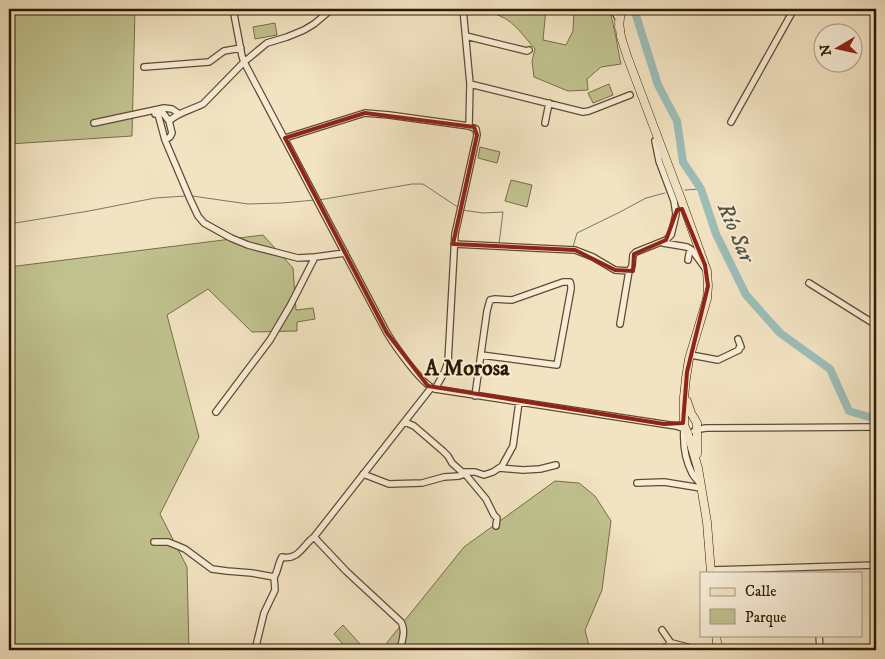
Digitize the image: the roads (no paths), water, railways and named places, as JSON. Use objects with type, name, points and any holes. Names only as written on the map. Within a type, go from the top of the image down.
[{"type":"main road","points":[[621,9],[619,40],[623,58],[654,141],[689,222]]},
{"type":"main road","points":[[619,22],[622,42],[706,269],[708,282],[707,297],[690,355],[685,381],[689,426],[707,522],[711,571]]},
{"type":"main road","points":[[715,636],[716,650]]},
{"type":"street","points":[[233,9],[244,62],[392,340],[424,382],[433,389],[706,428],[876,427]]},
{"type":"street","points":[[169,121],[178,113],[203,104],[244,62],[267,43],[304,30],[332,9]]},
{"type":"street","points":[[464,9],[470,84],[469,126]]},
{"type":"street","points":[[613,9],[619,22]]},
{"type":"street","points":[[731,122],[794,9]]},
{"type":"street","points":[[466,36],[529,50]]},
{"type":"street","points":[[144,67],[209,62],[224,51],[241,48]]},
{"type":"street","points":[[470,84],[583,112],[630,95]]},
{"type":"street","points":[[545,123],[549,104]]},
{"type":"street","points":[[94,123],[164,108],[172,108],[178,113]]},
{"type":"street","points":[[131,116],[163,113],[169,121],[172,133],[165,140]]},
{"type":"street","points":[[255,650],[264,613],[274,590],[274,577],[279,562],[282,558],[292,558],[308,541],[314,538],[444,373],[448,362],[456,224],[477,135],[476,129],[469,126],[365,113],[285,138]]},
{"type":"street","points":[[158,114],[165,140],[190,199],[198,216],[204,223],[248,246],[298,258],[345,253]]},
{"type":"street","points":[[654,141],[659,161],[674,199],[676,214]]},
{"type":"street","points":[[620,324],[629,271],[632,268],[632,256],[668,239],[672,233],[678,208],[682,209]]},
{"type":"street","points":[[663,243],[686,246],[706,269]]},
{"type":"street","points":[[454,244],[575,250],[616,270],[629,271]]},
{"type":"street","points":[[688,260],[690,249]]},
{"type":"street","points":[[216,412],[270,340],[315,257]]},
{"type":"street","points":[[475,396],[487,311],[490,300],[495,298],[512,300],[563,282],[568,281],[571,284],[557,365],[481,354]]},
{"type":"street","points":[[809,283],[876,325]]},
{"type":"street","points":[[690,355],[720,360],[739,350],[741,347],[738,339]]},
{"type":"street","points":[[363,474],[389,484],[422,483],[444,477],[459,476],[462,472],[475,472],[484,475],[493,472],[502,466],[514,446],[520,402]]},
{"type":"street","points":[[405,422],[414,426],[443,451],[452,463],[466,475],[486,499],[497,518],[496,526]]},
{"type":"street","points":[[689,426],[685,449],[693,475],[701,485]]},
{"type":"street","points":[[500,468],[523,470],[540,469],[556,465]]},
{"type":"street","points":[[637,482],[701,485]]},
{"type":"street","points":[[314,538],[346,571],[401,622],[403,630],[400,650]]},
{"type":"street","points":[[154,542],[168,542],[186,549],[212,569],[274,577]]},
{"type":"street","points":[[711,571],[818,570],[876,565]]},
{"type":"street","points":[[662,630],[671,643],[699,650]]},
{"type":"street","points":[[819,636],[820,650]]},
{"type":"street","points":[[660,650],[671,643]]},
{"type":"waterway","name":"Río Sar","points":[[634,9],[658,85],[677,121],[683,162],[701,189],[716,234],[746,295],[780,333],[830,369],[849,411],[876,419]]},
{"type":"waterway","points":[[319,200],[412,184],[423,184],[459,208]]},
{"type":"waterway","points":[[685,190],[701,189]]},
{"type":"waterway","points":[[573,247],[577,233],[646,198],[665,193]]},
{"type":"waterway","points":[[9,224],[155,198],[186,196]]},
{"type":"waterway","points":[[192,196],[248,204],[315,200]]},
{"type":"waterway","points":[[462,210],[483,213],[503,212],[499,244]]},
{"type":"district","name":"A Morosa","points":[[467,367]]}]
